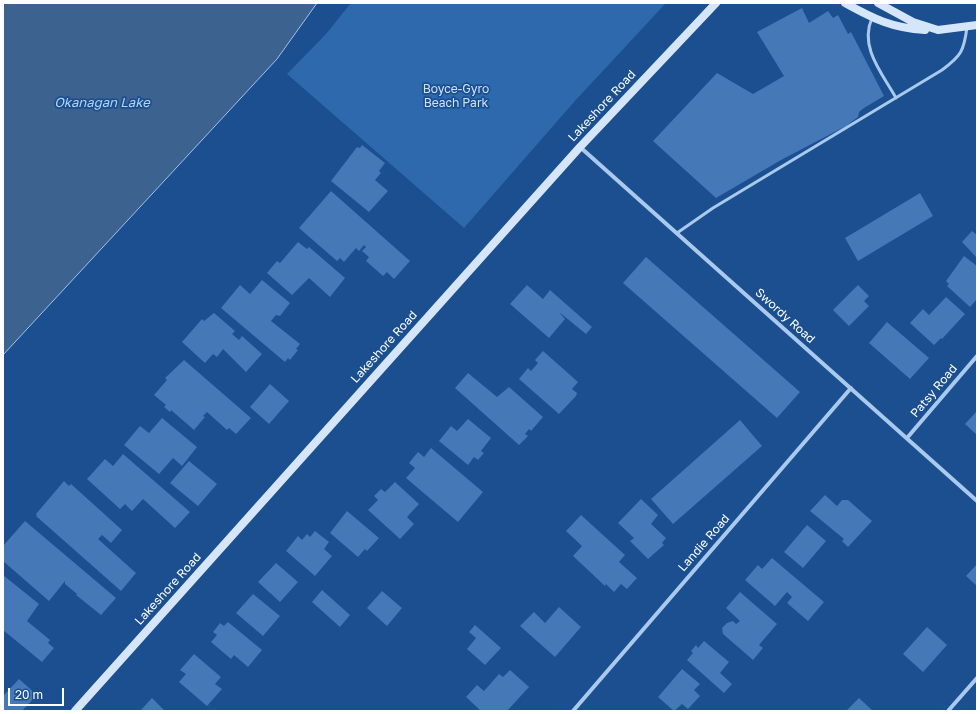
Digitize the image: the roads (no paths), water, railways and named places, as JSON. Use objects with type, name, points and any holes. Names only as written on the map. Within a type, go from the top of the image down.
[{"type":"main road","name":"Lakeshore Road","points":[[75,711],[580,147],[716,3]]},
{"type":"main road","points":[[845,3],[872,18],[902,28],[938,30],[977,25]]},
{"type":"main road","points":[[878,3],[912,22],[938,30]]},
{"type":"street","name":"Swordy Road","points":[[580,147],[977,501]]},
{"type":"street","name":"Patsy Road","points":[[907,438],[977,356]]},
{"type":"street","name":"Landie Road","points":[[573,711],[851,388]]},
{"type":"street","points":[[948,711],[977,678]]},
{"type":"lane","points":[[872,18],[868,26],[868,49],[896,98]]},
{"type":"lane","points":[[677,232],[713,208],[896,98],[957,59],[964,48],[967,27]]},
{"type":"water","name":"Okanagan Lake","points":[[3,3],[317,3],[277,59],[3,355]]},
{"type":"park label","name":"Boyce-Gyro Beach Park","points":[[456,96]]}]
